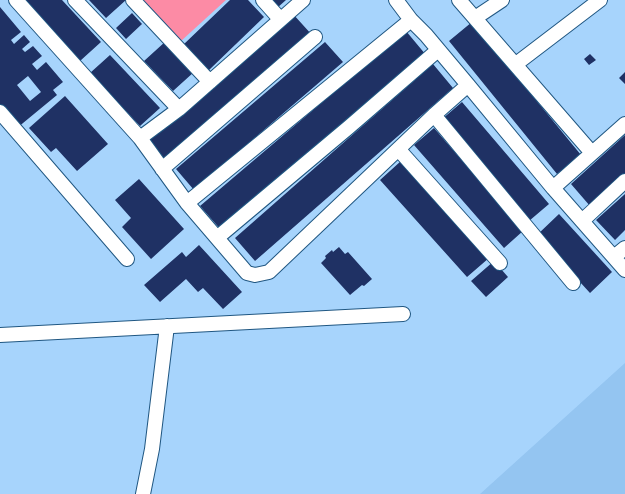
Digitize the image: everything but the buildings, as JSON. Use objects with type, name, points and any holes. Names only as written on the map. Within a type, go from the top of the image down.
[{"type":"street","points":[[16,0],[140,138],[187,203],[247,273],[255,275],[269,272],[399,150],[434,115],[468,85]]},
{"type":"street","points":[[75,0],[179,109]]},
{"type":"street","points":[[133,0],[210,82]]},
{"type":"street","points":[[263,0],[280,19]]},
{"type":"street","points":[[140,138],[179,109],[303,0]]},
{"type":"street","points":[[396,0],[411,20],[468,85],[553,188],[625,270]]},
{"type":"street","points":[[459,0],[592,153]]},
{"type":"street","points":[[475,18],[502,0]]},
{"type":"street","points":[[516,64],[600,0]]},
{"type":"street","points":[[187,203],[411,20]]},
{"type":"street","points":[[162,169],[315,37]]},
{"type":"street","points":[[218,238],[349,128],[438,50]]},
{"type":"street","points":[[0,112],[127,260]]},
{"type":"street","points":[[434,115],[573,283]]},
{"type":"street","points":[[553,188],[625,124]]},
{"type":"street","points":[[399,150],[500,263]]},
{"type":"street","points":[[582,220],[625,181]]},
{"type":"street","points":[[614,257],[625,248]]},
{"type":"street","points":[[1,333],[403,314]]},
{"type":"street","points":[[143,494],[152,449],[167,326]]},
{"type":"shaded area","points":[[143,0],[226,0],[181,41]]},
{"type":"shaded area","points":[[625,363],[625,494],[480,494]]}]
